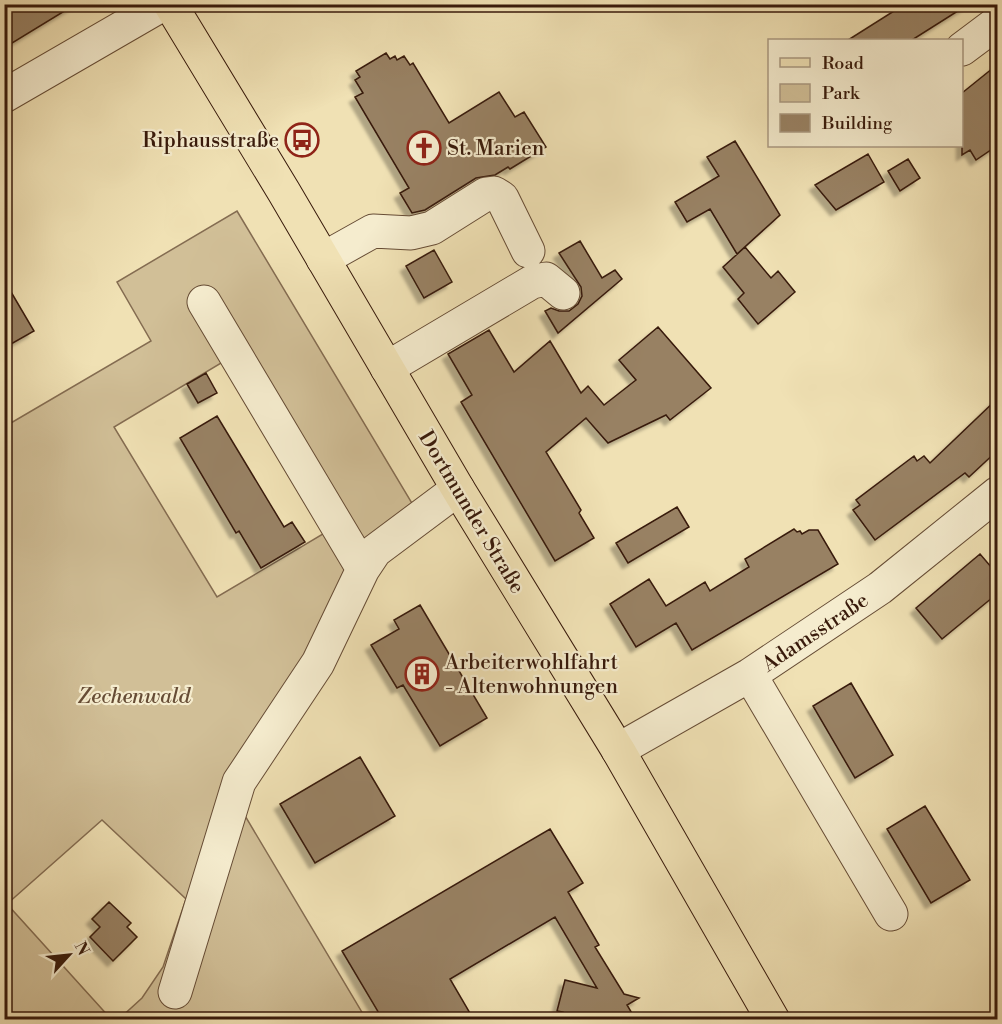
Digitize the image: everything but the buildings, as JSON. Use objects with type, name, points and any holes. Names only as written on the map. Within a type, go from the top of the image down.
[{"type":"main road","name":"Dortmunder Straße","points":[[170,4],[324,259],[458,489],[618,750],[773,1020]]},
{"type":"street","points":[[4,96],[163,4]]},
{"type":"street","points":[[963,48],[998,22]]},
{"type":"street","points":[[324,259],[373,231],[411,233],[432,228],[477,198],[494,193],[502,198],[528,251]]},
{"type":"street","points":[[387,368],[532,282],[546,279],[563,293]]},
{"type":"street","points":[[204,302],[363,569]]},
{"type":"street","points":[[175,992],[239,782],[318,663],[363,569],[375,551],[458,489]]},
{"type":"street","name":"Adamsstraße","points":[[618,750],[750,675],[880,588],[998,493]]},
{"type":"street","points":[[750,675],[891,914]]},
{"type":"green space","name":"Zechenwald","points":[[237,211],[425,525],[386,551],[238,804],[366,1019],[119,1019],[142,998],[163,967],[186,899],[102,820],[7,904],[111,1019],[5,1019],[4,427],[151,341],[117,282]],"holes":[[[226,360],[328,531],[217,597],[114,427]]]},
{"type":"place","name":"Riphausstraße","points":[[302,140]]},
{"type":"place","name":"St. Marien","points":[[424,148]]},
{"type":"place","name":"Arbeiterwohlfahrt - Altenwohnungen","points":[[422,674]]}]
